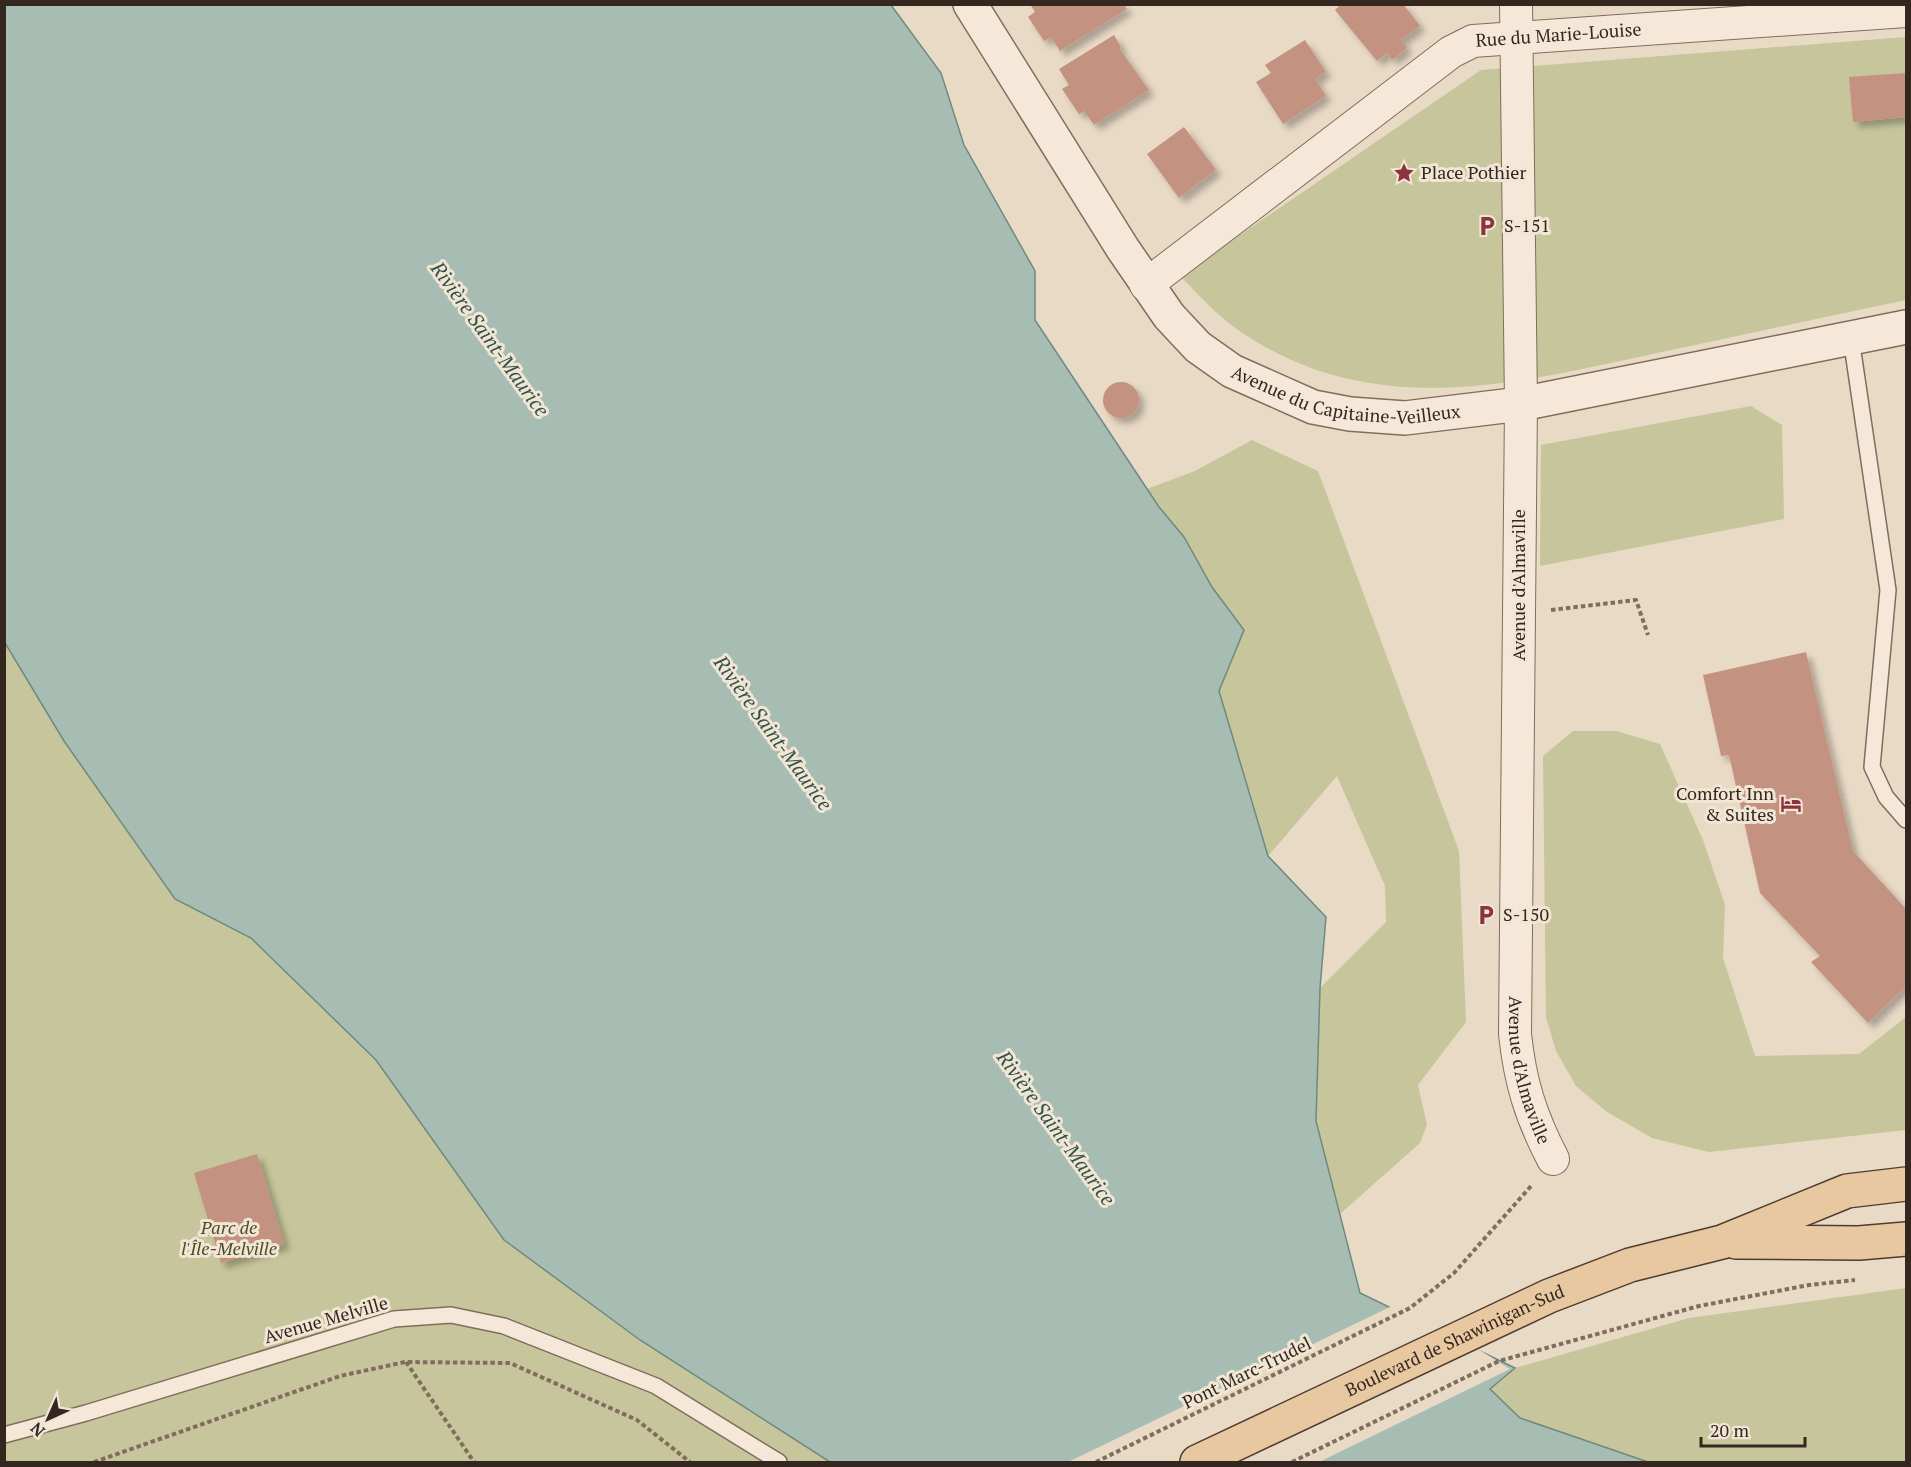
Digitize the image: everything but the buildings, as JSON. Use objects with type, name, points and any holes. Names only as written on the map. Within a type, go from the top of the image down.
[{"type":"main road","name":"Boulevard de Shawinigan-Sud","points":[[1197,1462],[1458,1337],[1550,1296],[1630,1265],[1722,1242],[1847,1191],[1906,1184]]},
{"type":"main road","name":"Boulevard de Shawinigan-Sud","points":[[1722,1242],[1859,1243],[1906,1239]]},
{"type":"street","name":"Avenue du Capitaine-Veilleux","points":[[970,4],[1146,285],[1169,316],[1198,346],[1232,371],[1313,406],[1350,414],[1405,418],[1521,404],[1906,327]]},
{"type":"street","name":"Avenue d'Almaville","points":[[1516,4],[1521,404],[1515,1034],[1519,1075],[1536,1128],[1553,1159]]},
{"type":"street","name":"Rue du Marie-Louise","points":[[1146,285],[1451,52],[1473,42],[1906,11]]},
{"type":"lane","points":[[1851,338],[1888,590],[1872,767],[1886,797],[1906,820]]},
{"type":"lane","name":"Avenue Melville","points":[[4,1435],[86,1413],[394,1319],[451,1315],[504,1326],[656,1386],[779,1462]]},
{"type":"path","points":[[1519,614],[1636,600],[1648,635]]},
{"type":"path","name":"Pont Marc-Trudel","points":[[1096,1462],[1410,1308],[1454,1273],[1553,1159]]},
{"type":"path","points":[[1292,1462],[1499,1362],[1700,1306],[1809,1285],[1863,1279]]},
{"type":"path","points":[[405,1362],[474,1462]]},
{"type":"path","points":[[94,1462],[340,1377],[405,1362],[510,1363],[637,1420],[690,1462]]},
{"type":"green space","points":[[1906,37],[1906,300],[1544,376],[1493,384],[1442,388],[1392,386],[1342,377],[1293,361],[1235,328],[1180,276],[1481,70]]},
{"type":"green space","points":[[1751,406],[1782,425],[1784,519],[1540,566],[1541,445]]},
{"type":"green space","points":[[1252,440],[1318,471],[1459,851],[1466,1022],[1418,1085],[1427,1125],[1420,1143],[1340,1214],[1316,1121],[1320,988],[1386,922],[1385,886],[1337,776],[1268,856],[1219,691],[1244,630],[1212,587],[1147,489],[1195,471]]},
{"type":"green space","name":"Parc de l'Île-Melville","points":[[4,643],[64,741],[175,899],[251,938],[376,1060],[504,1240],[830,1462],[5,1462]]},
{"type":"green space","points":[[1573,731],[1616,731],[1660,744],[1703,840],[1725,905],[1723,958],[1755,1056],[1859,1054],[1906,1017],[1906,1130],[1709,1152],[1652,1138],[1607,1112],[1576,1086],[1556,1051],[1546,1017],[1543,756]]},
{"type":"green space","points":[[1906,1288],[1906,1462],[1648,1462],[1520,1418],[1490,1389],[1515,1368],[1689,1318]]},
{"type":"water","name":"Rivière Saint-Maurice","points":[[5,5],[891,5],[941,73],[964,145],[1035,271],[1035,320],[1159,507],[1184,537],[1212,587],[1244,630],[1219,691],[1268,856],[1326,917],[1320,988],[1316,1121],[1360,1293],[1515,1368],[1490,1389],[1520,1418],[1648,1462],[830,1462],[640,1340],[504,1240],[376,1060],[251,938],[175,899],[64,741],[5,643]]},
{"type":"pier","points":[[1392,1306],[1462,1339],[1510,1369],[1319,1462],[1068,1462]]},
{"type":"place","name":"Place Pothier","points":[[1404,173]]},
{"type":"place","name":"S-151","points":[[1487,226]]},
{"type":"place","name":"Comfort Inn & Suites","points":[[1791,804]]},
{"type":"place","name":"S-150","points":[[1486,915]]}]
